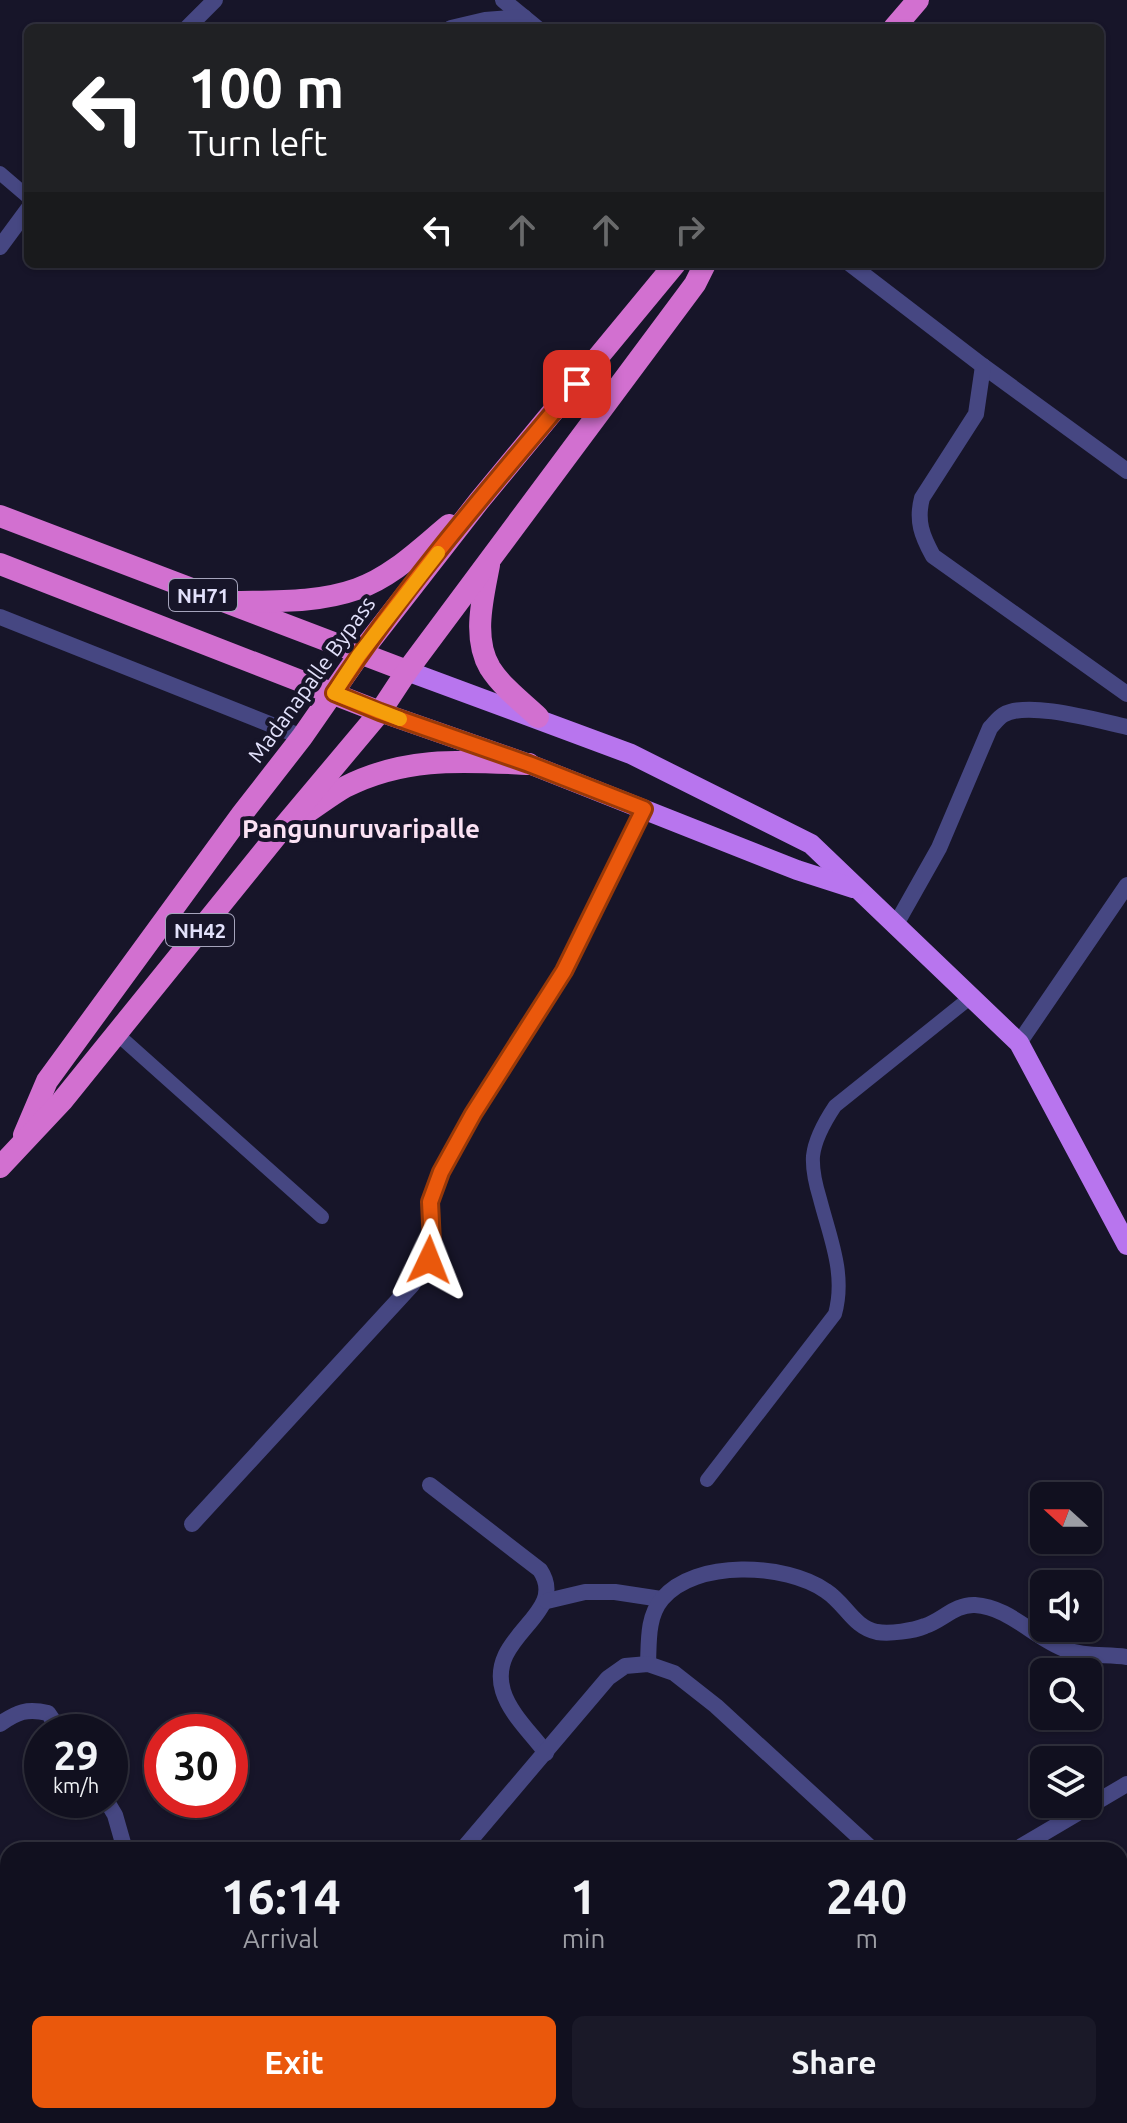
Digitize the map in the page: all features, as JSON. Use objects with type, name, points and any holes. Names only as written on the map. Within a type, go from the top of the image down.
[{"type":"highway","points":[[897,24],[918,0]]},
{"type":"highway","name":"Madanapalle Bypass","points":[[19,1147],[47,1081],[302,737],[359,655],[479,501],[672,268]]},
{"type":"highway","name":"Madanapalle Bypass","points":[[0,1167],[62,1101],[380,712],[407,671],[695,284],[703,268]]},
{"type":"highway","points":[[224,603],[320,598],[360,589],[394,570],[479,501]]},
{"type":"highway","name":"NH71","points":[[0,516],[407,671]]},
{"type":"highway","points":[[490,560],[480,612],[489,666],[538,717]]},
{"type":"highway","name":"NH71","points":[[0,564],[380,712]]},
{"type":"highway","points":[[281,830],[344,788],[376,774],[417,763],[529,764]]},
{"type":"main road","points":[[407,671],[631,754],[811,844],[1019,1043],[1127,1245]]},
{"type":"main road","points":[[380,712],[529,764],[797,870],[857,889]]},
{"type":"street","points":[[195,24],[215,0]]},
{"type":"street","points":[[503,0],[530,23]]},
{"type":"street","points":[[468,24],[485,20],[530,23]]},
{"type":"street","points":[[0,247],[24,214]]},
{"type":"street","points":[[855,268],[1127,471]]},
{"type":"street","points":[[983,366],[976,414],[922,498],[918,514],[922,536],[933,556],[1127,694]]},
{"type":"street","points":[[0,617],[302,737]]},
{"type":"street","points":[[895,926],[939,848],[990,728],[1002,715],[1017,709],[1060,712],[1127,727]]},
{"type":"street","points":[[192,1524],[412,1285],[429,1260],[432,1243],[430,1202],[441,1172],[473,1114],[564,971],[644,809]]},
{"type":"street","points":[[1019,1043],[1127,885]]},
{"type":"street","points":[[430,1485],[540,1570],[547,1581],[547,1601]]},
{"type":"street","points":[[648,1664],[650,1623],[661,1599],[684,1582],[709,1571],[767,1571],[801,1578],[827,1591],[853,1619],[871,1630],[885,1633],[925,1627],[955,1608],[972,1604],[993,1608],[1064,1649],[1084,1655],[1127,1657]]},
{"type":"street","points":[[546,1753],[509,1705],[502,1689],[502,1669],[508,1648],[547,1601],[585,1592],[615,1592],[661,1599]]},
{"type":"street","points":[[469,1842],[608,1678],[625,1666],[648,1664],[674,1673],[716,1706],[864,1842]]},
{"type":"street","points":[[0,1724],[17,1712],[32,1709],[49,1714]]},
{"type":"street","points":[[1029,1842],[1127,1784]]},
{"type":"street","points":[[116,1818],[123,1842]]},
{"type":"lane","points":[[0,173],[24,194]]},
{"type":"lane","points":[[707,1480],[835,1314],[841,1292],[839,1271],[814,1178],[813,1157],[820,1130],[835,1106],[971,997]]},
{"type":"lane","points":[[117,1034],[322,1217]]},
{"type":"slow traffic","points":[[400,719],[334,693],[359,655],[438,553]]},
{"type":"district","name":"Pangunuruvaripalle","points":[[361,828]]},
{"type":"route","points":[[429,1260],[432,1243],[430,1202],[441,1172],[473,1114],[564,971],[644,809],[334,693],[359,655],[479,501],[577,384]]}]
